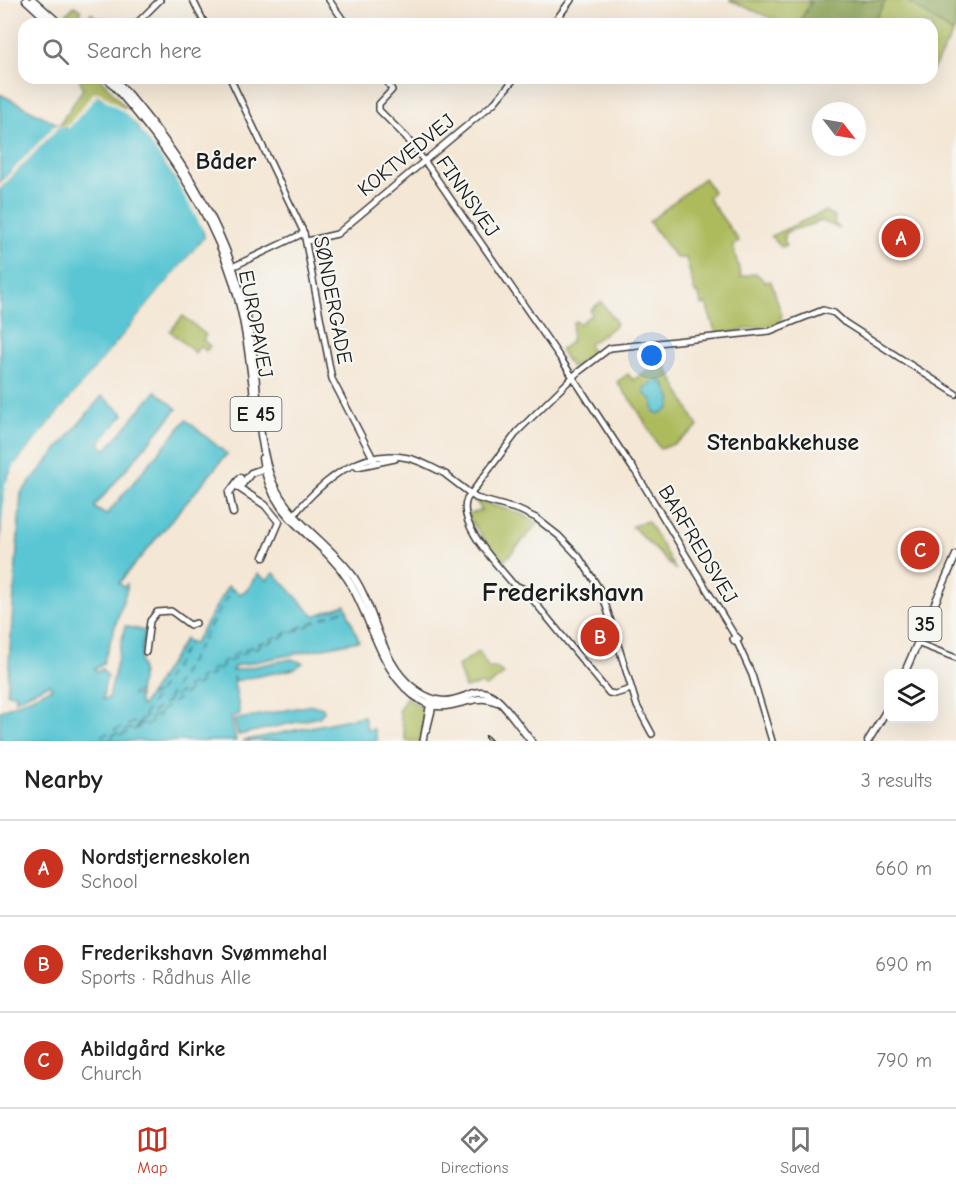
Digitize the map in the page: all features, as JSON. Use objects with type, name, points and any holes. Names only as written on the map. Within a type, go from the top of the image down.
[{"type":"main road","points":[[26,0],[46,18]]},
{"type":"main road","points":[[33,0],[53,18]]},
{"type":"main road","name":"EUROPAVEJ","points":[[112,84],[145,123],[177,167],[203,211],[231,267]]},
{"type":"main road","name":"EUROPAVEJ","points":[[119,84],[149,119],[181,163],[215,224],[244,301],[252,346],[265,466]]},
{"type":"main road","points":[[233,513],[230,491],[242,476],[265,466]]},
{"type":"main road","points":[[265,466],[279,504],[353,577],[375,628],[402,676],[415,690],[432,702],[451,701],[480,692],[500,704],[531,741]]},
{"type":"main road","points":[[265,466],[273,484],[294,517]]},
{"type":"main road","points":[[264,557],[279,524],[265,504],[239,488],[251,473],[265,466]]},
{"type":"main road","name":"35","points":[[947,575],[956,549]]},
{"type":"main road","name":"35","points":[[906,669],[956,555]]},
{"type":"main road","points":[[868,741],[884,715]]},
{"type":"street","points":[[142,18],[160,0]]},
{"type":"street","points":[[194,0],[202,18]]},
{"type":"street","points":[[329,0],[342,18]]},
{"type":"street","points":[[558,18],[571,0]]},
{"type":"street","name":"SØNDERGADE","points":[[233,84],[304,233],[332,379],[374,460]]},
{"type":"street","name":"FINNSVEJ","points":[[388,84],[392,90],[378,106],[424,161],[526,310]]},
{"type":"street","name":"KOKTVEDVEJ","points":[[307,241],[335,235],[495,102],[510,84]]},
{"type":"street","points":[[231,267],[304,233]]},
{"type":"street","name":"BARFREDSVEJ","points":[[526,310],[669,524],[736,639],[753,675],[772,741]]},
{"type":"street","points":[[631,689],[610,694],[524,589],[513,584],[474,533],[464,510],[472,493],[518,431],[571,379],[597,356],[615,346],[763,332],[820,312],[829,312],[956,394]]},
{"type":"street","points":[[294,517],[321,486],[346,470],[386,456],[417,461],[446,475],[472,493],[527,513],[554,532],[580,560],[602,594],[631,689],[640,714],[652,734]]},
{"type":"street","points":[[146,652],[152,617],[159,611],[172,611],[190,625],[196,623]]},
{"type":"street","points":[[917,643],[956,658]]},
{"type":"street","points":[[424,741],[432,702]]},
{"type":"green space","points":[[729,0],[802,0],[810,4],[802,18],[770,18]]},
{"type":"green space","points":[[807,0],[886,0],[876,18],[802,18],[811,3]]},
{"type":"green space","points":[[886,0],[906,0],[932,18],[876,18]]},
{"type":"green space","points":[[906,0],[956,0],[956,28],[953,33],[938,22],[938,18],[932,18]]},
{"type":"green space","points":[[74,6],[82,11],[80,13],[84,18],[63,18]]},
{"type":"green space","points":[[91,13],[97,18],[87,18]]},
{"type":"green space","points":[[938,22],[953,33],[938,60]]},
{"type":"green space","points":[[81,84],[105,84],[126,108],[96,95],[69,128],[60,124],[83,89]]},
{"type":"green space","points":[[704,178],[713,191],[708,198],[739,241],[733,245],[741,277],[756,273],[765,282],[771,281],[782,316],[778,324],[716,334],[706,304],[702,305],[698,293],[695,293],[686,258],[676,258],[649,222]]},
{"type":"green space","points":[[825,211],[835,217],[834,222],[840,229],[822,221],[786,232],[784,241],[786,246],[781,247],[771,236]]},
{"type":"green space","points":[[601,302],[616,322],[615,326],[588,345],[593,353],[572,368],[560,350],[571,342],[573,323],[576,321],[579,324],[592,314],[590,310]]},
{"type":"green space","points":[[183,316],[206,335],[203,340],[210,346],[206,351],[200,346],[195,353],[170,331]]},
{"type":"green space","points":[[664,362],[698,427],[676,443],[660,449],[637,409],[617,382],[628,374],[633,380],[649,369],[656,370],[661,366],[659,363]]},
{"type":"green space","points":[[475,500],[522,514],[538,524],[502,563],[470,520],[468,514],[482,510]]},
{"type":"green space","points":[[648,521],[676,570],[632,526]]},
{"type":"green space","points":[[479,651],[489,669],[496,667],[504,674],[486,687],[481,684],[465,688],[458,666]]},
{"type":"green space","points":[[406,697],[426,710],[421,741],[406,741],[399,710]]},
{"type":"water","points":[[0,94],[57,124],[0,183]]},
{"type":"water","points":[[96,95],[127,114],[146,137],[185,194],[202,227],[204,238],[14,466],[8,476],[0,545],[0,189],[60,125],[66,128]]},
{"type":"water","points":[[657,380],[664,383],[672,400],[669,409],[659,414],[654,412],[652,400],[644,393],[644,388]]},
{"type":"water","points":[[156,391],[177,409],[95,506],[96,509],[106,515],[186,420],[227,454],[119,583],[124,587],[127,584],[127,589],[103,664],[95,669],[97,672],[102,669],[108,677],[105,682],[103,700],[109,698],[125,626],[145,631],[140,661],[142,671],[139,693],[135,692],[133,695],[139,695],[139,703],[142,706],[185,639],[194,644],[228,586],[240,594],[248,589],[257,574],[267,580],[274,573],[314,616],[345,605],[359,641],[235,666],[232,671],[291,659],[303,663],[294,669],[235,681],[233,676],[240,714],[231,717],[236,741],[0,741],[0,711],[52,688],[49,684],[15,700],[16,694],[7,693],[21,493],[102,396],[124,414],[99,443],[106,450]]},
{"type":"water","points":[[312,705],[323,708],[324,712],[319,717],[238,735],[234,720]]},
{"type":"water","points":[[364,716],[367,730],[374,729],[377,741],[242,741]]},
{"type":"pier","points":[[99,92],[128,111],[138,122],[176,176],[208,234],[205,234],[174,177],[136,124],[126,114],[98,95],[69,128],[60,126],[0,189],[0,183],[55,125],[68,125],[93,93]]},
{"type":"pier","points":[[204,238],[206,240],[17,466],[8,486],[3,545],[0,548],[5,485],[14,466]]},
{"type":"ferry route","points":[[167,700],[232,589]]},
{"type":"ferry route","points":[[88,741],[144,718],[236,653],[346,609]]},
{"type":"ferry route","points":[[98,741],[146,722],[237,656],[310,625]]},
{"type":"ferry route","points":[[136,728],[190,641]]},
{"type":"ferry route","points":[[149,696],[157,693]]},
{"type":"ferry route","points":[[107,741],[155,721],[164,705]]},
{"type":"railway","points":[[486,737],[490,741]]},
{"type":"place","name":"Nordstjerneskolen","points":[[901,238]]},
{"type":"place","name":"Abildgård Kirke","points":[[920,550]]},
{"type":"place","name":"Frederikshavn Svømmehal","points":[[600,637]]},
{"type":"district","name":"Båder","points":[[226,161]]},
{"type":"district","name":"Stenbakkehuse","points":[[783,442]]},
{"type":"district","name":"Frederikshavn","points":[[563,592]]}]
